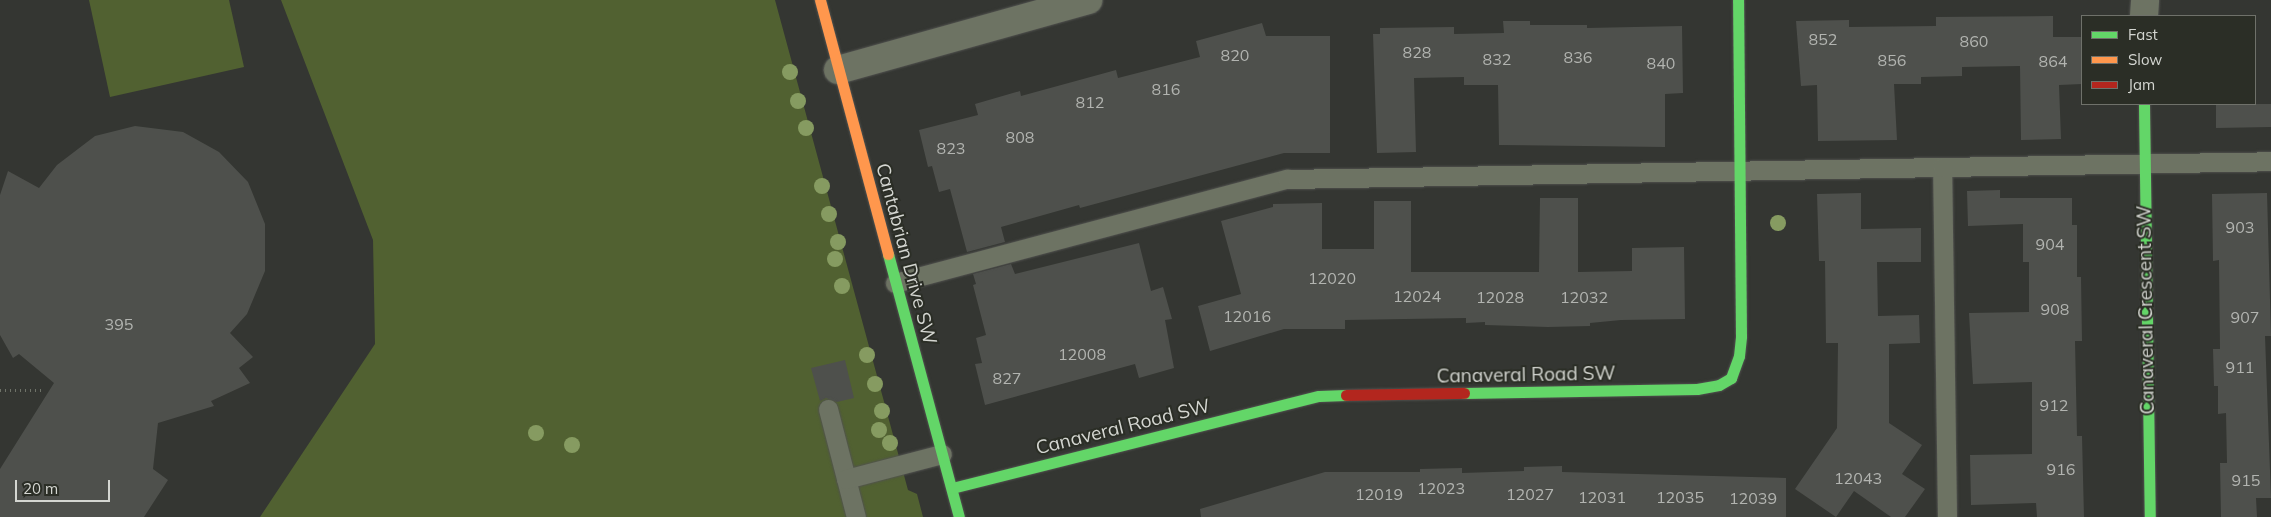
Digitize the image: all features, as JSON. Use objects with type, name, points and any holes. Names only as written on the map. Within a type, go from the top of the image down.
[{"type":"street","name":"Cantabrian Drive SW","points":[[820,0],[959,517]]},
{"type":"street","points":[[838,70],[1088,0]]},
{"type":"street","name":"Canaveral Road SW","points":[[952,488],[1319,396],[1697,389],[1719,385],[1731,378],[1739,356],[1741,171],[1738,0]]},
{"type":"street","points":[[2144,15],[2145,0]]},
{"type":"street","name":"Canaveral Crescent SW","points":[[2144,105],[2143,163],[2150,517]]},
{"type":"lane","points":[[895,283],[1287,179],[2271,161]]},
{"type":"lane","points":[[1942,167],[1948,517]]},
{"type":"lane","points":[[828,409],[856,517]]},
{"type":"lane","points":[[846,479],[942,454]]},
{"type":"path","points":[[0,390],[42,390]]},
{"type":"green space","points":[[89,0],[229,0],[244,67],[110,97]]},
{"type":"green space","points":[[281,0],[775,0],[908,490],[917,494],[923,517],[260,517],[375,344],[373,240]]},
{"type":"building","points":[[2053,16],[2053,37],[2081,37],[2081,84],[2059,85],[2061,139],[2021,140],[2020,66],[1962,67],[1962,76],[1921,77],[1921,84],[1894,84],[1897,140],[1818,141],[1817,85],[1801,86],[1796,21],[1849,20],[1849,27],[1936,26],[1936,17]]},
{"type":"building","points":[[1503,21],[1530,21],[1530,25],[1587,25],[1587,28],[1682,26],[1683,93],[1665,94],[1665,147],[1499,145],[1498,85],[1464,85],[1464,77],[1414,78],[1416,152],[1377,153],[1373,34],[1380,34],[1380,28],[1454,27],[1454,34],[1504,33]]},
{"type":"building","points":[[1262,23],[1266,36],[1330,36],[1330,153],[1284,153],[1080,208],[1079,205],[1001,227],[1005,242],[967,252],[950,189],[939,192],[932,166],[928,167],[919,130],[978,115],[975,104],[1020,91],[1021,96],[1116,70],[1118,78],[1200,57],[1196,41]]},
{"type":"building","points":[[2271,104],[2271,127],[2216,128],[2216,105]]},
{"type":"building","points":[[135,126],[183,132],[219,152],[248,182],[265,224],[265,271],[247,314],[230,333],[253,357],[239,368],[250,383],[211,401],[214,406],[158,423],[153,469],[168,480],[144,517],[0,517],[0,469],[54,383],[19,354],[13,358],[0,335],[0,195],[8,171],[39,188],[57,165],[95,136]]},
{"type":"building","points":[[2000,190],[2000,198],[2072,198],[2072,225],[2077,225],[2077,277],[2081,277],[2082,341],[2075,341],[2077,436],[2082,436],[2084,517],[2037,517],[2036,503],[1971,505],[1970,455],[2032,454],[2032,382],[1973,384],[1969,313],[2029,312],[2029,262],[2023,262],[2023,224],[1968,226],[1967,191]]},
{"type":"building","points":[[1861,193],[1861,229],[1921,228],[1921,262],[1877,262],[1878,316],[1919,315],[1920,343],[1889,344],[1889,423],[1922,445],[1902,474],[1925,489],[1905,517],[1891,517],[1854,491],[1836,517],[1795,489],[1837,428],[1838,343],[1826,343],[1825,261],[1819,261],[1817,194]]},
{"type":"building","points":[[2267,193],[2271,336],[2265,336],[2271,498],[2256,498],[2257,517],[2221,517],[2220,463],[2227,463],[2226,413],[2218,414],[2218,386],[2214,386],[2213,349],[2220,349],[2219,260],[2213,261],[2212,194]]},
{"type":"building","points":[[1540,198],[1578,198],[1578,272],[1632,271],[1632,248],[1684,247],[1685,319],[1621,320],[1590,323],[1590,326],[1548,327],[1485,325],[1485,322],[1466,323],[1466,318],[1345,320],[1345,329],[1284,329],[1210,351],[1198,306],[1241,294],[1221,221],[1273,207],[1273,204],[1322,203],[1322,249],[1374,249],[1374,201],[1411,201],[1411,272],[1539,272]]},
{"type":"building","points":[[1139,243],[1151,291],[1163,287],[1172,319],[1165,320],[1174,368],[1139,378],[1135,364],[985,405],[975,364],[982,363],[976,338],[986,335],[973,285],[976,284],[973,274],[1011,264],[1015,274]]},
{"type":"building","points":[[845,360],[854,398],[837,402],[826,398],[820,401],[811,368]]},
{"type":"building","points":[[1562,466],[1562,472],[1786,478],[1786,517],[1201,517],[1200,509],[1325,472],[1420,472],[1420,469],[1462,468],[1462,473],[1524,471],[1524,467]]},
{"type":"traffic: fast","points":[[1464,393],[1697,389],[1719,385],[1731,378],[1739,356],[1741,336],[1738,0]]},
{"type":"traffic: fast","points":[[2144,105],[2150,517]]},
{"type":"traffic: fast","points":[[888,254],[959,517]]},
{"type":"traffic: fast","points":[[952,488],[1319,396],[1346,395]]},
{"type":"traffic: slow","points":[[820,0],[888,254]]},
{"type":"traffic: jam","points":[[1346,395],[1464,393]]}]
